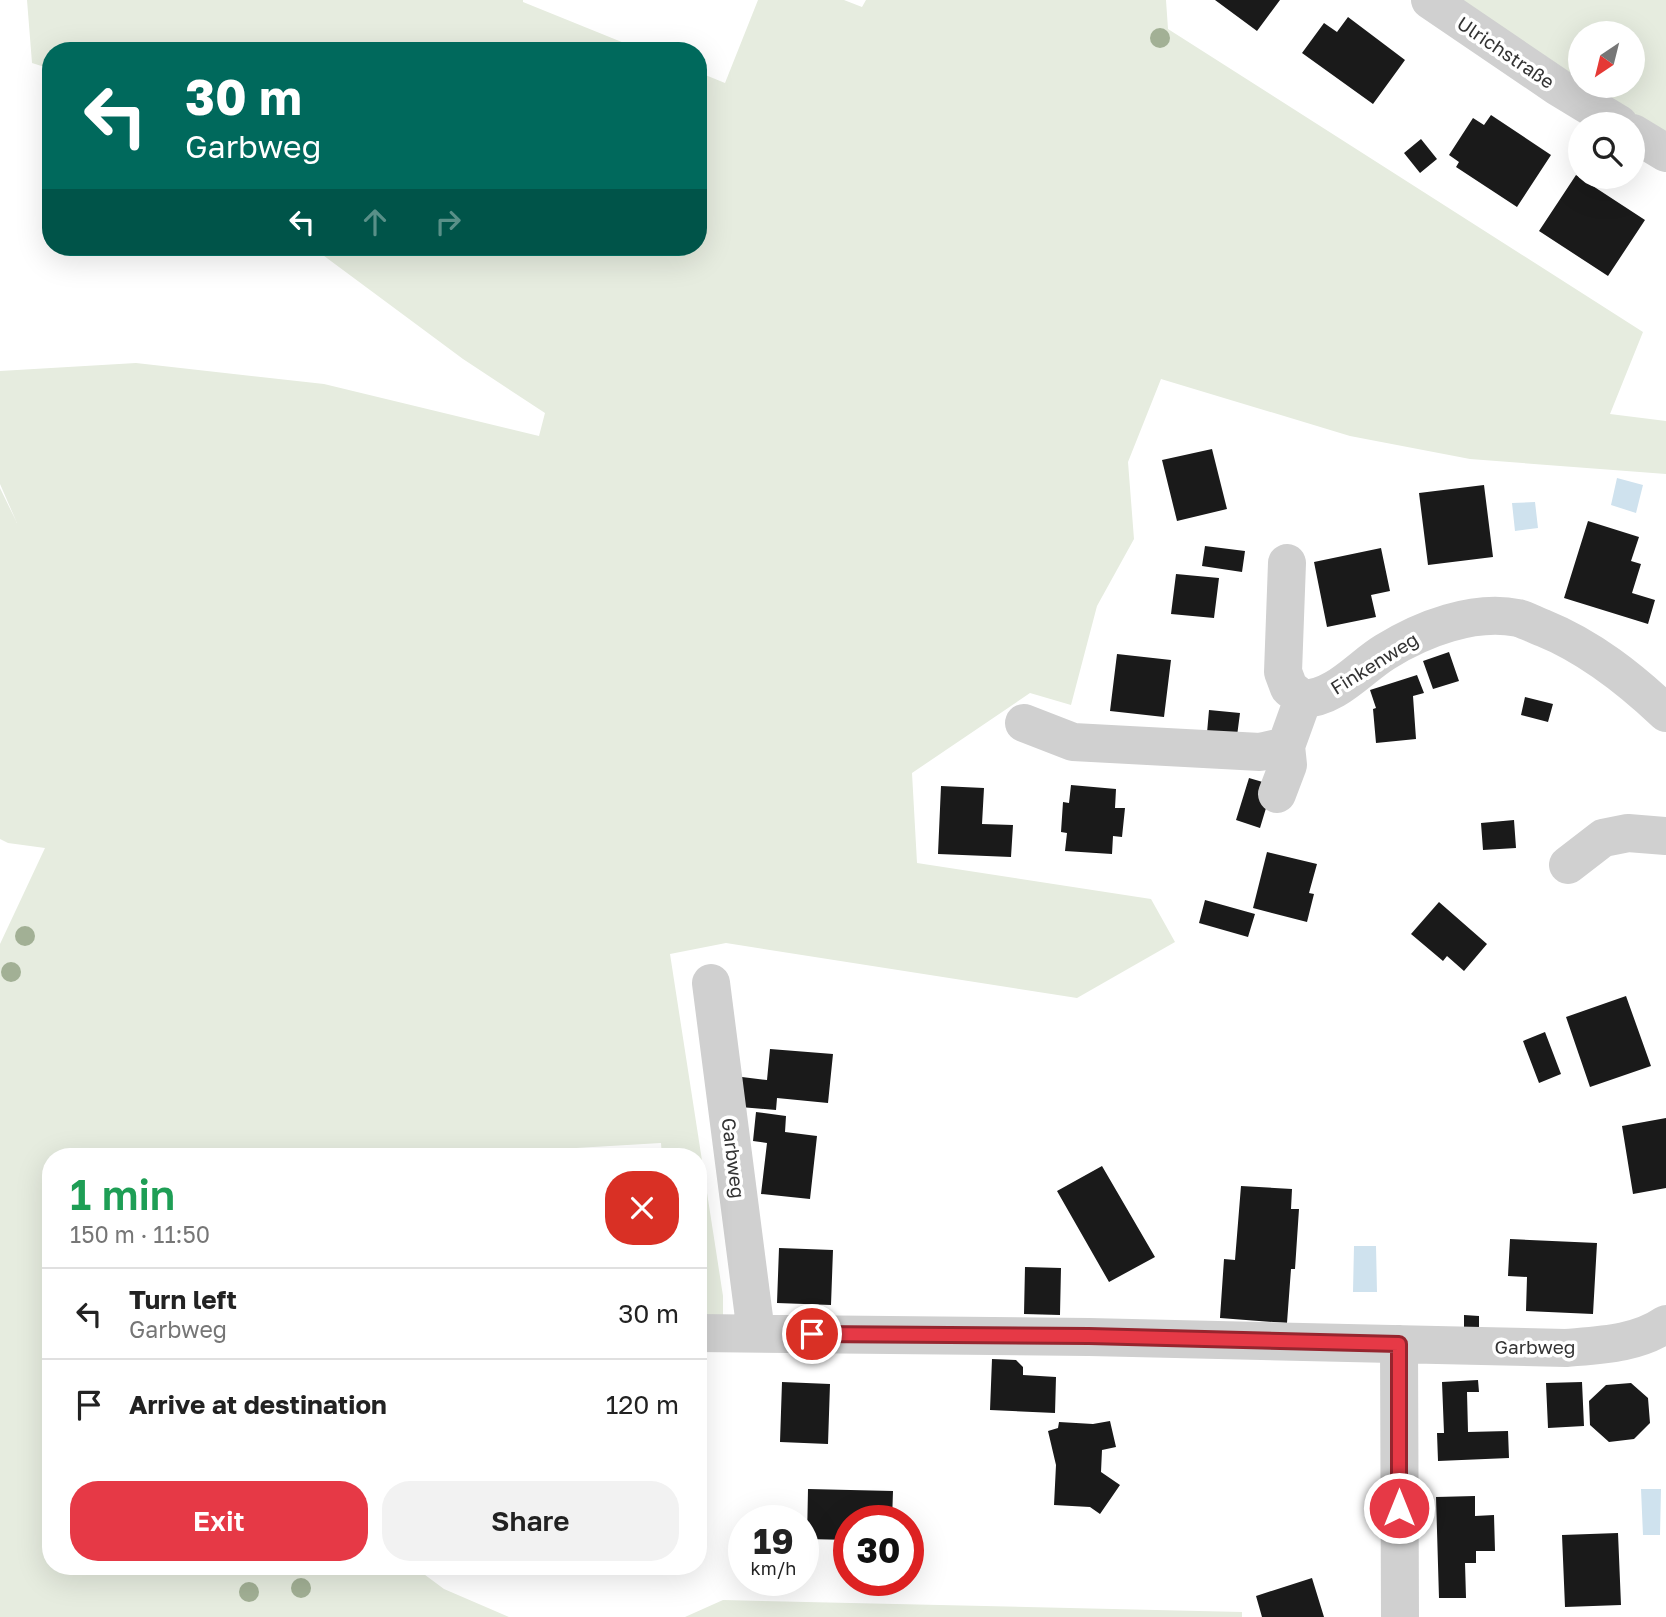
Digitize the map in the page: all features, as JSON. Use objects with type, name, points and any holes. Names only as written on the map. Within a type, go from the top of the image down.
[{"type":"street","name":"Ulrichstraße","points":[[1430,0],[1547,80],[1599,112]]},
{"type":"street","points":[[1645,140],[1666,153]]},
{"type":"street","points":[[1277,794],[1288,765],[1286,746],[1303,699],[1289,688],[1283,672],[1287,563]]},
{"type":"street","name":"Finkenweg","points":[[1303,699],[1314,699],[1340,686],[1386,652],[1427,631],[1480,616],[1518,618],[1566,637],[1615,669],[1666,713]]},
{"type":"street","points":[[1024,723],[1073,741],[1260,752],[1286,746]]},
{"type":"street","points":[[1568,865],[1603,838],[1628,833],[1666,836]]},
{"type":"street","name":"Garbweg","points":[[711,983],[756,1333]]},
{"type":"street","name":"Garbweg","points":[[707,1333],[1089,1336],[1566,1348],[1620,1343],[1651,1334],[1666,1324]]},
{"type":"street","points":[[1399,1344],[1400,1617]]},
{"type":"shaded area","points":[[27,0],[523,0],[622,42],[42,42],[42,66],[32,63]]},
{"type":"shaded area","points":[[758,0],[844,0],[862,7],[866,0],[1166,0],[1168,29],[1643,332],[1610,414],[1666,421],[1666,474],[1470,459],[1350,436],[1161,379],[1128,462],[1134,539],[1097,606],[1071,705],[1030,693],[912,773],[917,863],[1151,899],[1175,942],[1077,998],[726,943],[670,954],[700,1148],[661,1148],[661,1143],[575,1148],[42,1148],[42,1575],[425,1575],[444,1589],[509,1617],[0,1617],[0,944],[45,848],[8,843],[0,839],[0,488],[17,523],[0,484],[0,371],[136,363],[324,384],[539,436],[545,413],[463,359],[324,256],[707,256],[707,76],[725,83]]},
{"type":"shaded area","points":[[1454,0],[1666,0],[1666,133],[1645,121],[1645,112],[1628,112],[1603,98],[1645,98],[1645,21],[1568,21],[1568,78]]},
{"type":"shaded area","points":[[707,1193],[723,1296],[723,1320],[707,1321]]},
{"type":"shaded area","points":[[723,1600],[1242,1612],[1242,1617],[685,1617]]},
{"type":"water","points":[[1617,478],[1643,485],[1636,513],[1611,505]]},
{"type":"water","points":[[1535,502],[1538,528],[1515,531],[1512,503]]},
{"type":"water","points":[[1354,1246],[1376,1246],[1377,1292],[1353,1292]]},
{"type":"water","points":[[1641,1489],[1661,1489],[1660,1535],[1643,1535]]},
{"type":"building","points":[[1215,0],[1280,0],[1257,31]]},
{"type":"building","points":[[1348,17],[1405,60],[1373,104],[1302,53],[1324,23],[1337,32]]},
{"type":"building","points":[[1491,115],[1551,155],[1517,207],[1456,167],[1459,162],[1449,155],[1473,118],[1484,125]]},
{"type":"building","points":[[1421,139],[1437,159],[1420,173],[1404,153]]},
{"type":"building","points":[[1568,187],[1597,189],[1645,220],[1608,276],[1539,231]]},
{"type":"building","points":[[1212,449],[1227,509],[1177,521],[1162,460]]},
{"type":"building","points":[[1484,485],[1493,557],[1428,565],[1419,493]]},
{"type":"building","points":[[1588,521],[1639,537],[1631,561],[1641,564],[1632,593],[1655,600],[1648,624],[1564,598]]},
{"type":"building","points":[[1205,546],[1245,551],[1242,572],[1202,566]]},
{"type":"building","points":[[1381,548],[1390,591],[1371,595],[1376,617],[1327,627],[1314,562]]},
{"type":"building","points":[[1176,574],[1219,578],[1214,618],[1171,614]]},
{"type":"building","points":[[1449,652],[1459,681],[1433,689],[1423,661]]},
{"type":"building","points":[[1117,654],[1171,660],[1164,717],[1110,711]]},
{"type":"building","points":[[1417,675],[1424,693],[1413,696],[1416,739],[1376,743],[1373,709],[1376,708],[1370,690]]},
{"type":"building","points":[[1525,697],[1553,704],[1548,722],[1521,715]]},
{"type":"building","points":[[1209,710],[1240,713],[1237,736],[1207,733]]},
{"type":"building","points":[[1249,778],[1273,785],[1260,828],[1236,820]]},
{"type":"building","points":[[1071,785],[1116,789],[1115,808],[1125,808],[1122,837],[1113,836],[1112,854],[1065,851],[1067,833],[1061,832],[1063,802],[1069,803]]},
{"type":"building","points":[[941,786],[984,788],[982,824],[1013,825],[1011,857],[938,854]]},
{"type":"building","points":[[1514,820],[1516,848],[1483,850],[1481,823]]},
{"type":"building","points":[[1267,852],[1317,864],[1309,893],[1314,894],[1307,922],[1253,908]]},
{"type":"building","points":[[1205,900],[1255,914],[1248,937],[1199,923]]},
{"type":"building","points":[[1439,902],[1487,944],[1464,971],[1447,956],[1443,961],[1411,934]]},
{"type":"building","points":[[1626,996],[1651,1066],[1590,1087],[1566,1017]]},
{"type":"building","points":[[1545,1032],[1561,1074],[1539,1083],[1523,1041]]},
{"type":"building","points":[[770,1049],[833,1054],[828,1103],[777,1098],[776,1110],[740,1107],[742,1077],[767,1080]]},
{"type":"building","points":[[756,1112],[786,1116],[785,1132],[817,1136],[810,1199],[761,1194],[767,1143],[753,1141]]},
{"type":"building","points":[[1666,1118],[1666,1188],[1633,1194],[1622,1126]]},
{"type":"building","points":[[1102,1166],[1155,1257],[1109,1282],[1057,1191]]},
{"type":"building","points":[[1241,1186],[1292,1189],[1291,1209],[1299,1209],[1295,1269],[1291,1269],[1287,1323],[1220,1318],[1224,1259],[1235,1260]]},
{"type":"building","points":[[1510,1239],[1597,1243],[1593,1314],[1526,1311],[1527,1277],[1508,1276]]},
{"type":"building","points":[[779,1248],[833,1250],[831,1305],[777,1303]]},
{"type":"building","points":[[1025,1267],[1061,1268],[1060,1315],[1024,1314]]},
{"type":"building","points":[[1464,1315],[1479,1316],[1479,1329],[1464,1329]]},
{"type":"building","points":[[992,1359],[1016,1360],[1023,1367],[1023,1375],[1056,1377],[1055,1413],[990,1410]]},
{"type":"building","points":[[1478,1380],[1479,1392],[1467,1392],[1468,1432],[1508,1431],[1509,1458],[1438,1461],[1437,1433],[1444,1433],[1442,1382]]},
{"type":"building","points":[[782,1382],[830,1384],[828,1444],[780,1442]]},
{"type":"building","points":[[1582,1382],[1584,1426],[1548,1428],[1546,1383]]},
{"type":"building","points":[[1631,1383],[1648,1398],[1650,1423],[1634,1439],[1609,1442],[1590,1425],[1589,1401],[1606,1385]]},
{"type":"building","points":[[1110,1421],[1116,1447],[1102,1450],[1101,1472],[1120,1485],[1100,1514],[1090,1507],[1054,1505],[1056,1465],[1048,1431],[1058,1428],[1059,1422],[1093,1424]]},
{"type":"building","points":[[808,1489],[893,1491],[893,1505],[833,1505],[833,1540],[819,1539],[819,1505],[808,1505]]},
{"type":"building","points":[[1475,1496],[1475,1516],[1494,1515],[1495,1551],[1476,1551],[1476,1563],[1465,1563],[1466,1598],[1439,1598],[1436,1497]]},
{"type":"building","points":[[1618,1533],[1621,1605],[1565,1607],[1562,1535]]},
{"type":"building","points":[[1312,1578],[1324,1617],[1262,1617],[1256,1596]]},
{"type":"route","points":[[812,1334],[1089,1336],[1399,1344],[1399,1508]]}]
